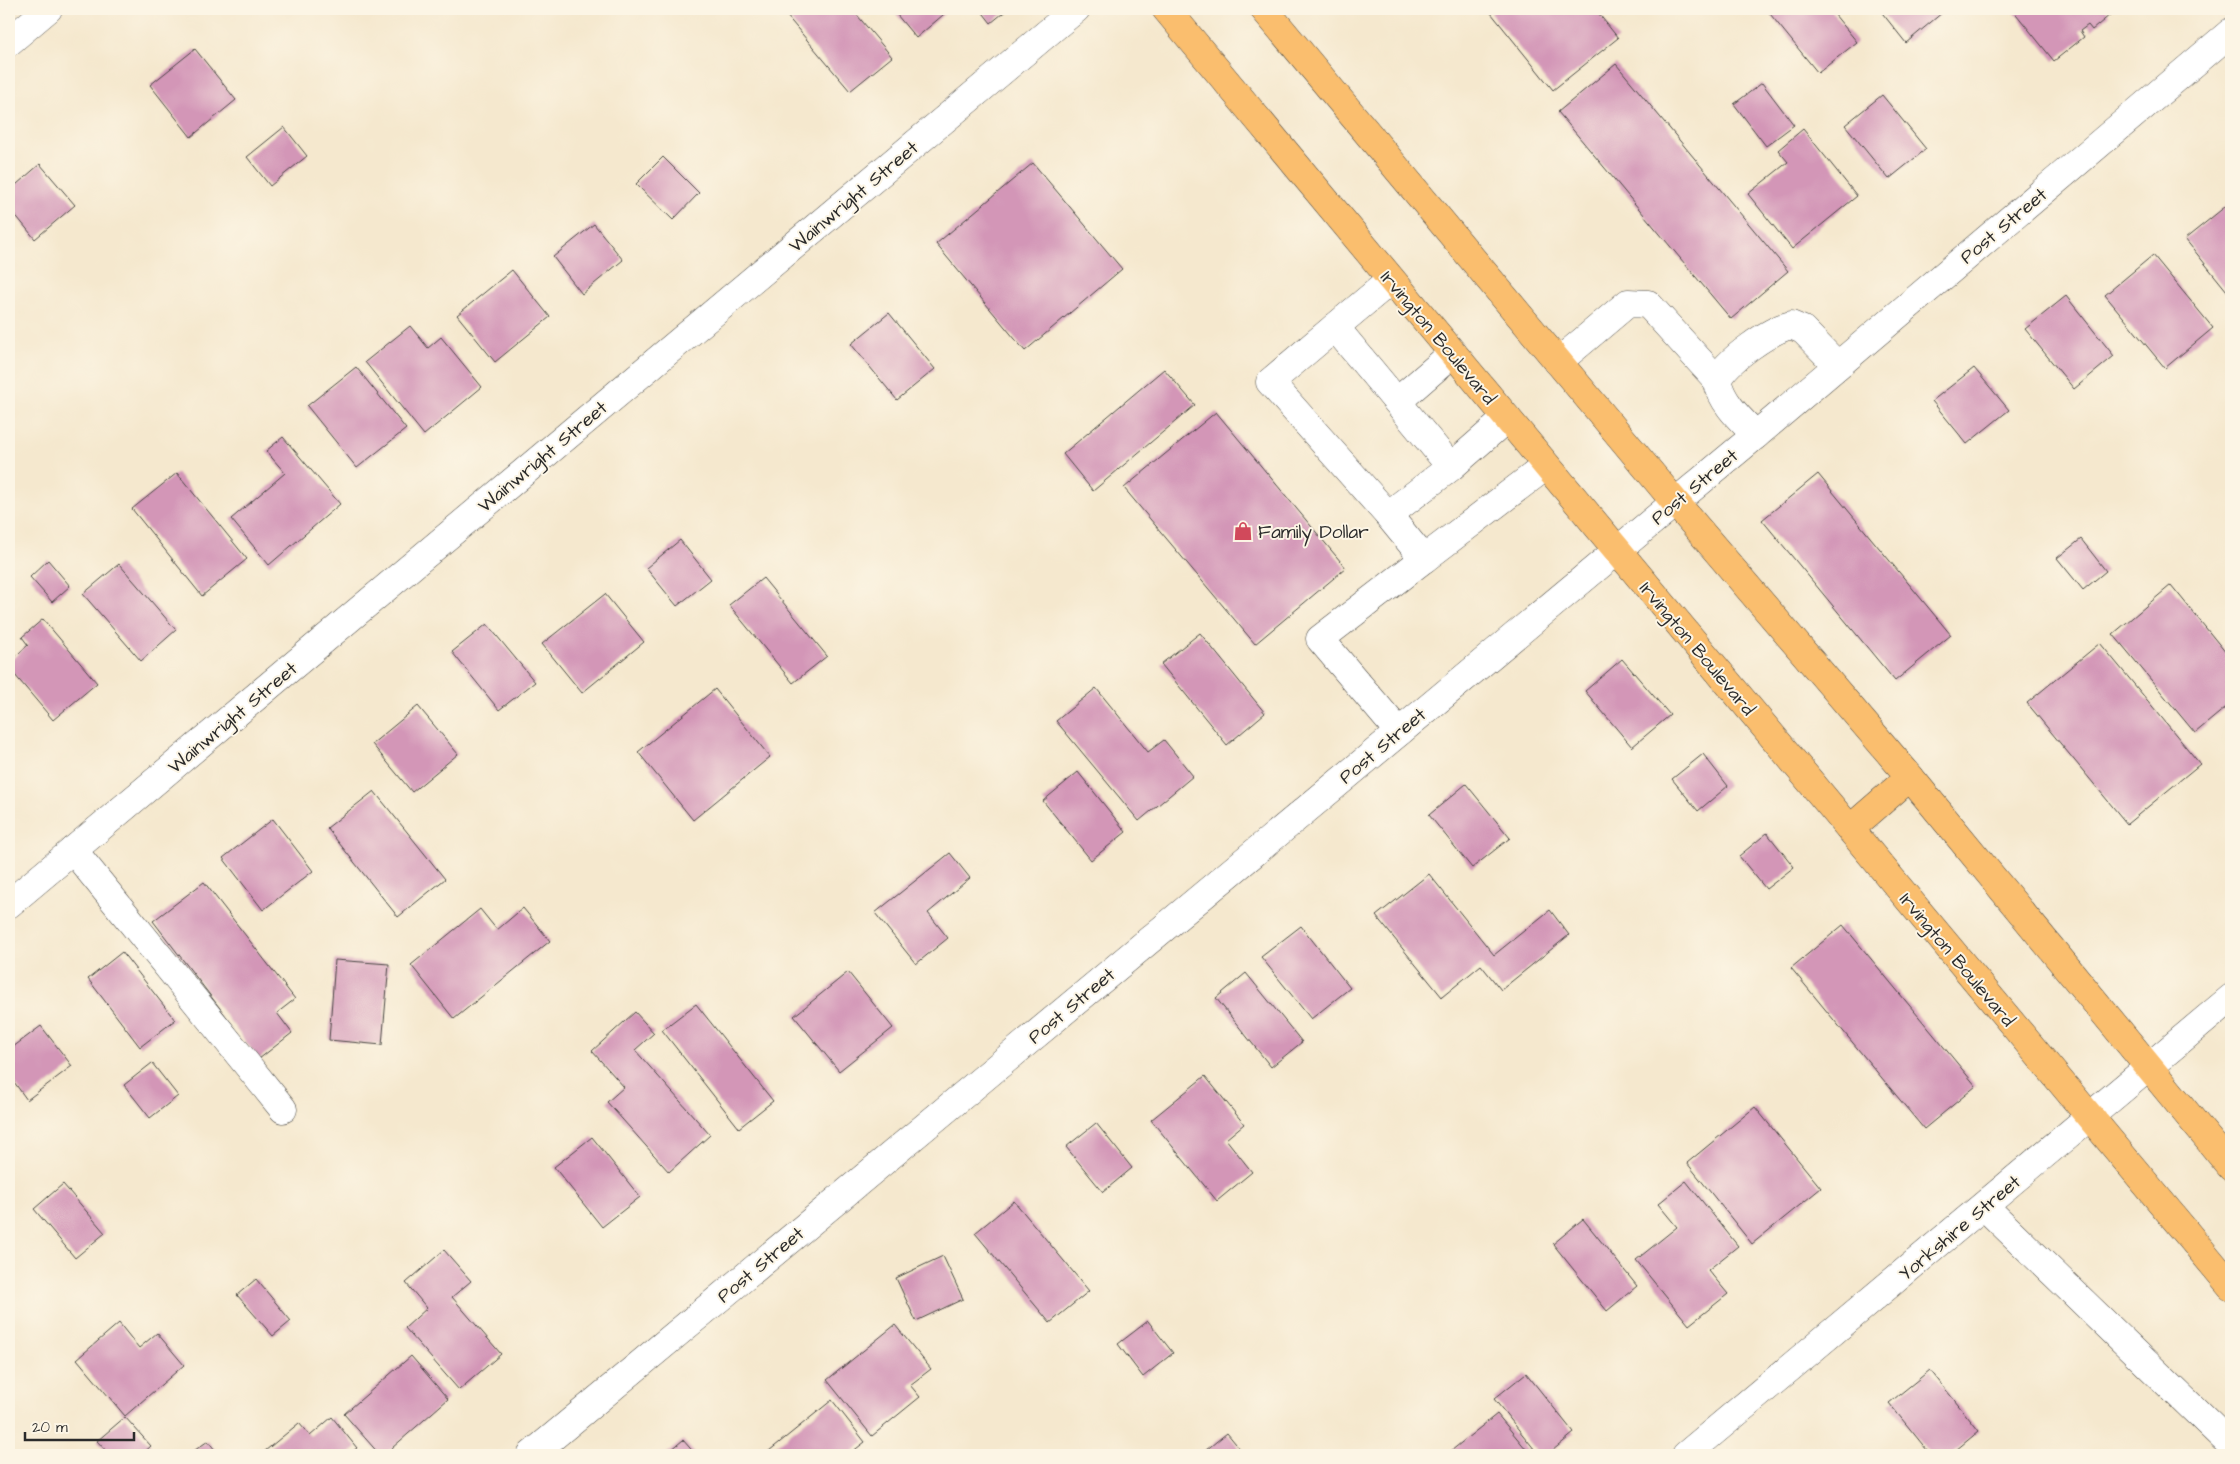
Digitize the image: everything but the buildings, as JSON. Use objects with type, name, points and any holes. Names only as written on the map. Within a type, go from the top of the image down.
[{"type":"main road","name":"Irvington Boulevard","points":[[1166,9],[2231,1286]]},
{"type":"main road","points":[[1264,9],[1675,502],[1910,777],[2231,1167]]},
{"type":"main road","points":[[1850,829],[1910,777]]},
{"type":"street","points":[[9,42],[48,9]]},
{"type":"street","name":"Wainwright Street","points":[[9,904],[1076,9]]},
{"type":"street","name":"Post Street","points":[[531,1455],[1756,435],[2231,32]]},
{"type":"street","points":[[1391,280],[1270,382],[1388,515],[1424,559]]},
{"type":"street","points":[[1558,362],[1628,304],[1648,304],[1717,380],[1719,392],[1732,411],[1756,435]]},
{"type":"street","points":[[1717,380],[1721,372],[1732,362],[1778,328],[1791,325],[1803,330],[1837,366]]},
{"type":"street","points":[[1335,327],[1451,467]]},
{"type":"street","points":[[1398,401],[1453,353]]},
{"type":"street","points":[[1388,515],[1451,467],[1507,418]]},
{"type":"street","points":[[1399,732],[1320,639],[1546,466]]},
{"type":"street","points":[[73,850],[284,1109]]},
{"type":"street","name":"Yorkshire Street","points":[[1686,1455],[2091,1118],[2231,998]]},
{"type":"street","points":[[1984,1206],[2231,1445]]},
{"type":"place","name":"Family Dollar","points":[[1243,531]]}]
